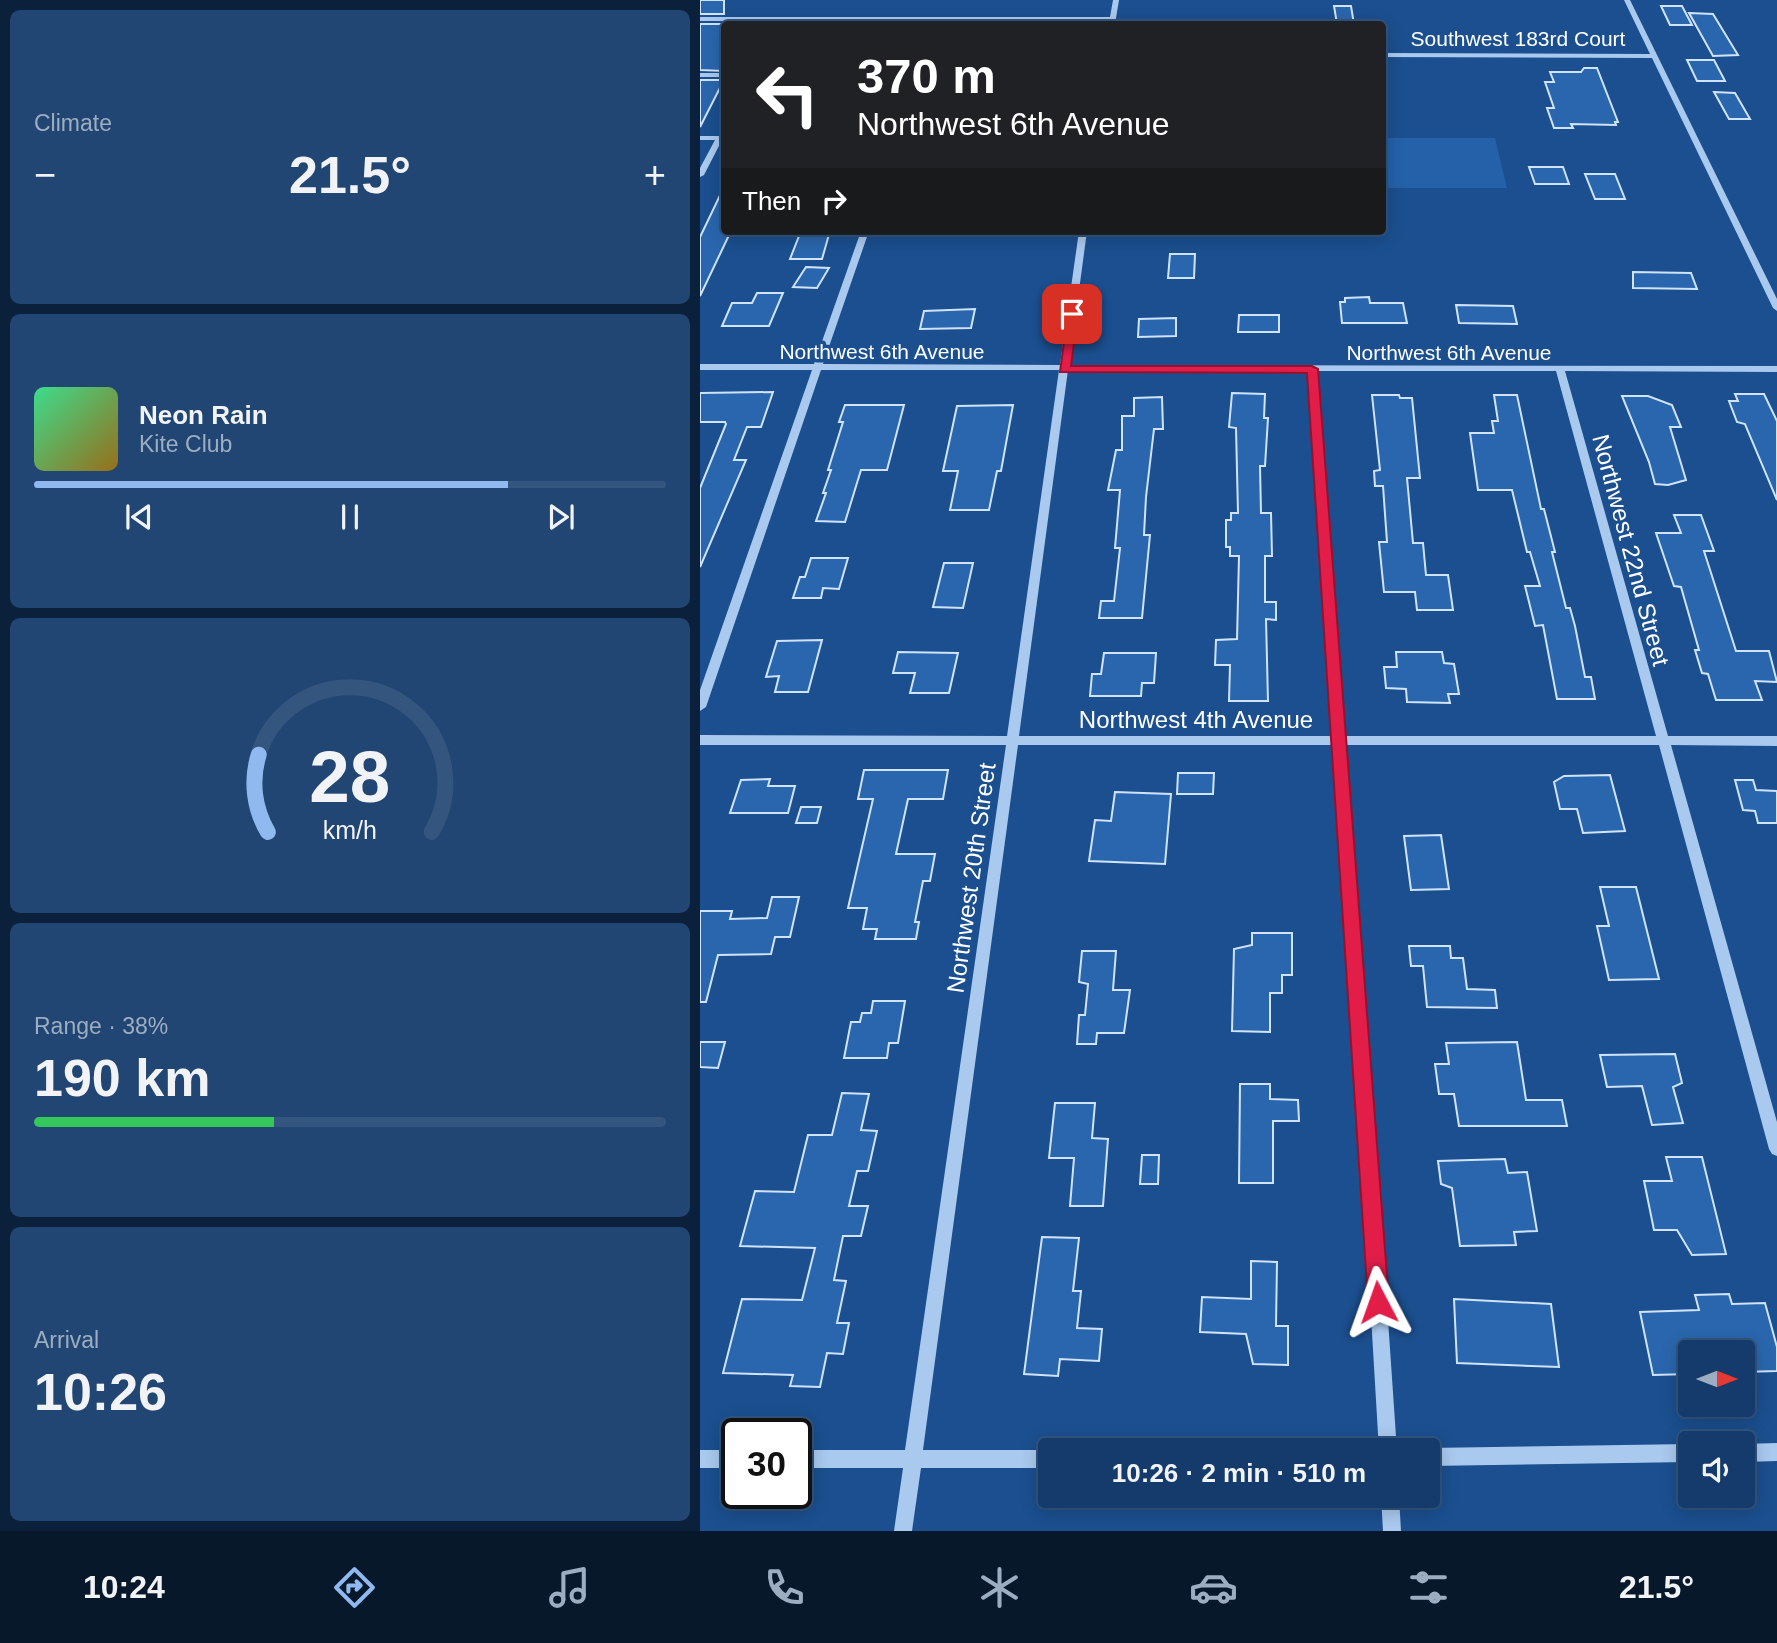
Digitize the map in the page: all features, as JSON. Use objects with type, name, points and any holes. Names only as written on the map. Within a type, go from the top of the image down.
[{"type":"street","points":[[1112,21],[1116,0]]},
{"type":"street","points":[[1627,0],[1777,308]]},
{"type":"street","points":[[700,19],[859,21]]},
{"type":"street","name":"Southwest 183rd Court","points":[[1386,55],[1653,56]]},
{"type":"street","points":[[700,75],[721,75]]},
{"type":"street","points":[[700,138],[721,138]]},
{"type":"street","points":[[700,175],[721,140]]},
{"type":"street","points":[[700,707],[863,235]]},
{"type":"street","name":"Northwest 20th Street","points":[[903,1531],[1082,235]]},
{"type":"street","name":"Northwest 6th Avenue","points":[[700,367],[1777,369]]},
{"type":"street","points":[[1312,369],[1387,1438]]},
{"type":"street","name":"Northwest 22nd Street","points":[[1560,370],[1777,1149]]},
{"type":"street","name":"Northwest 4th Avenue","points":[[700,740],[1777,741]]},
{"type":"street","points":[[1755,1452],[1777,1452]]},
{"type":"street","points":[[1440,1457],[1678,1453]]},
{"type":"street","points":[[700,1459],[721,1459]]},
{"type":"street","points":[[812,1459],[1038,1459]]},
{"type":"street","points":[[1391,1508],[1392,1531]]},
{"type":"shaded area","points":[[1386,138],[1495,138],[1507,188],[1386,188]]},
{"type":"building","points":[[700,0],[724,0],[724,14],[700,14]]},
{"type":"building","points":[[1334,6],[1351,6],[1354,21],[1336,21]]},
{"type":"building","points":[[1661,6],[1682,6],[1692,25],[1670,25]]},
{"type":"building","points":[[1689,13],[1713,14],[1738,55],[1713,56]]},
{"type":"building","points":[[700,24],[721,24],[721,71],[700,70]]},
{"type":"building","points":[[1687,60],[1714,60],[1725,81],[1697,81]]},
{"type":"building","points":[[1584,68],[1597,68],[1618,122],[1615,122],[1616,125],[1571,124],[1573,128],[1554,128],[1547,108],[1554,108],[1545,82],[1554,82],[1550,72],[1581,72]]},
{"type":"building","points":[[700,80],[721,80],[721,86],[700,127]]},
{"type":"building","points":[[1714,92],[1735,93],[1750,119],[1729,119]]},
{"type":"building","points":[[1529,167],[1563,167],[1569,184],[1535,184]]},
{"type":"building","points":[[1585,174],[1615,174],[1625,199],[1595,199]]},
{"type":"building","points":[[721,193],[721,235],[729,235],[700,296],[700,237]]},
{"type":"building","points":[[799,235],[829,235],[822,259],[790,259]]},
{"type":"building","points":[[1170,254],[1195,254],[1194,278],[1168,278]]},
{"type":"building","points":[[806,267],[829,268],[817,288],[793,287]]},
{"type":"building","points":[[1633,272],[1691,273],[1697,289],[1633,288]]},
{"type":"building","points":[[757,293],[783,293],[769,326],[722,326],[732,303],[752,303]]},
{"type":"building","points":[[1369,297],[1370,303],[1403,303],[1407,323],[1342,323],[1340,302],[1345,302],[1345,298]]},
{"type":"building","points":[[1456,305],[1513,306],[1517,324],[1459,323]]},
{"type":"building","points":[[975,309],[971,328],[920,329],[924,311]]},
{"type":"building","points":[[1239,315],[1279,315],[1279,332],[1238,332]]},
{"type":"building","points":[[1176,318],[1176,336],[1138,337],[1139,319]]},
{"type":"building","points":[[773,392],[761,427],[747,427],[734,460],[746,460],[700,567],[700,488],[726,424],[700,422],[700,393]]},
{"type":"building","points":[[1232,393],[1265,394],[1264,418],[1268,418],[1265,466],[1260,466],[1261,513],[1271,513],[1272,556],[1265,556],[1265,602],[1276,602],[1276,620],[1266,619],[1268,701],[1229,701],[1230,665],[1215,665],[1216,640],[1237,639],[1239,556],[1230,556],[1230,547],[1226,547],[1226,520],[1231,520],[1231,513],[1238,513],[1236,428],[1229,427]]},
{"type":"building","points":[[1735,394],[1764,394],[1777,421],[1777,500],[1745,424],[1737,422],[1729,401],[1738,401]]},
{"type":"building","points":[[1372,395],[1412,398],[1420,478],[1407,478],[1413,543],[1423,543],[1426,575],[1448,575],[1453,610],[1417,610],[1415,592],[1384,592],[1379,542],[1387,542],[1383,486],[1375,486],[1374,471],[1380,470]]},
{"type":"building","points":[[1494,395],[1517,395],[1541,509],[1544,509],[1555,552],[1552,552],[1566,608],[1570,608],[1585,677],[1591,677],[1595,699],[1557,699],[1543,625],[1535,626],[1525,586],[1540,586],[1530,552],[1527,552],[1512,490],[1478,490],[1470,433],[1494,433],[1492,421],[1498,421]]},
{"type":"building","points":[[1622,396],[1648,396],[1672,405],[1681,427],[1670,427],[1686,480],[1668,485],[1655,484],[1649,462]]},
{"type":"building","points":[[1162,397],[1163,429],[1154,429],[1146,497],[1144,535],[1150,535],[1142,618],[1099,618],[1101,601],[1114,601],[1120,548],[1115,548],[1120,490],[1108,490],[1116,450],[1122,450],[1122,416],[1134,416],[1134,398]]},
{"type":"building","points":[[845,405],[904,405],[887,470],[861,470],[845,522],[816,521],[826,493],[823,493],[843,422],[839,422]]},
{"type":"building","points":[[1013,405],[1001,471],[997,471],[989,510],[950,510],[958,471],[943,471],[957,406]]},
{"type":"building","points":[[1674,515],[1701,515],[1714,551],[1704,551],[1736,651],[1769,651],[1777,682],[1755,681],[1762,700],[1716,700],[1708,674],[1702,673],[1695,650],[1699,650],[1681,587],[1674,586],[1656,533],[1681,533]]},
{"type":"building","points":[[811,558],[848,558],[839,589],[823,588],[821,598],[793,598],[800,577],[805,577]]},
{"type":"building","points":[[944,563],[973,563],[963,608],[933,607]]},
{"type":"building","points":[[822,640],[808,692],[775,692],[779,676],[766,677],[777,641]]},
{"type":"building","points":[[898,652],[958,653],[949,693],[910,693],[915,673],[893,673]]},
{"type":"building","points":[[1396,652],[1442,652],[1444,663],[1454,664],[1459,694],[1448,694],[1450,703],[1407,702],[1406,689],[1386,688],[1384,667],[1397,667]]},
{"type":"building","points":[[1104,653],[1156,653],[1154,683],[1142,683],[1141,696],[1090,696],[1092,674],[1101,674]]},
{"type":"building","points":[[864,770],[948,770],[943,799],[908,799],[896,854],[935,854],[930,881],[923,881],[915,922],[919,922],[916,939],[875,939],[877,929],[863,929],[867,908],[848,908],[873,799],[858,799]]},
{"type":"building","points":[[1178,773],[1214,773],[1213,794],[1177,794]]},
{"type":"building","points":[[1610,775],[1625,831],[1583,833],[1577,809],[1560,809],[1554,782],[1564,776]]},
{"type":"building","points":[[770,779],[768,786],[795,786],[788,813],[730,813],[741,780]]},
{"type":"building","points":[[1735,780],[1753,780],[1756,790],[1777,791],[1777,823],[1758,823],[1755,811],[1743,810]]},
{"type":"building","points":[[1115,792],[1171,794],[1165,864],[1089,861],[1095,820],[1111,821]]},
{"type":"building","points":[[801,807],[821,807],[817,823],[796,823]]},
{"type":"building","points":[[1441,835],[1449,889],[1411,890],[1404,836]]},
{"type":"building","points":[[1600,887],[1636,887],[1659,979],[1609,980],[1597,926],[1609,926]]},
{"type":"building","points":[[772,897],[799,897],[790,937],[775,937],[771,954],[718,955],[706,1002],[700,1002],[700,911],[732,911],[730,919],[767,918]]},
{"type":"building","points":[[1252,933],[1292,933],[1292,975],[1282,975],[1282,993],[1270,993],[1270,1032],[1232,1031],[1234,949],[1252,945]]},
{"type":"building","points":[[1409,946],[1450,946],[1451,958],[1463,958],[1467,989],[1495,990],[1497,1008],[1427,1007],[1423,966],[1411,966]]},
{"type":"building","points":[[1082,951],[1116,951],[1113,990],[1130,990],[1124,1033],[1097,1033],[1096,1044],[1077,1044],[1079,1015],[1085,1015],[1088,984],[1079,982]]},
{"type":"building","points":[[873,1001],[905,1001],[898,1043],[889,1043],[887,1058],[844,1058],[851,1022],[860,1022],[862,1013],[871,1013]]},
{"type":"building","points":[[700,1042],[725,1042],[718,1068],[700,1067]]},
{"type":"building","points":[[1517,1042],[1526,1100],[1562,1100],[1567,1126],[1459,1126],[1454,1094],[1439,1094],[1435,1064],[1449,1064],[1446,1043]]},
{"type":"building","points":[[1675,1054],[1682,1083],[1673,1087],[1683,1123],[1652,1125],[1642,1086],[1607,1087],[1600,1055]]},
{"type":"building","points":[[1240,1084],[1270,1084],[1270,1099],[1298,1100],[1299,1121],[1273,1121],[1273,1183],[1239,1183]]},
{"type":"building","points":[[842,1093],[869,1094],[861,1130],[877,1131],[868,1171],[857,1171],[849,1206],[868,1206],[861,1236],[843,1236],[834,1280],[846,1281],[837,1323],[849,1323],[843,1354],[827,1353],[820,1387],[790,1386],[793,1375],[723,1373],[742,1299],[802,1300],[815,1248],[740,1246],[755,1191],[794,1192],[808,1135],[832,1135]]},
{"type":"building","points":[[1055,1103],[1095,1103],[1092,1138],[1108,1139],[1103,1206],[1070,1206],[1074,1158],[1049,1158]]},
{"type":"building","points":[[1142,1155],[1159,1155],[1158,1184],[1140,1184]]},
{"type":"building","points":[[1666,1157],[1702,1157],[1726,1254],[1692,1255],[1677,1230],[1654,1230],[1644,1181],[1672,1181]]},
{"type":"building","points":[[1505,1159],[1508,1173],[1527,1172],[1537,1231],[1514,1232],[1516,1245],[1460,1246],[1452,1188],[1441,1184],[1438,1161]]},
{"type":"building","points":[[1042,1237],[1079,1238],[1073,1291],[1081,1291],[1077,1328],[1102,1329],[1099,1361],[1060,1359],[1058,1376],[1024,1374]]},
{"type":"building","points":[[1251,1261],[1277,1262],[1276,1326],[1288,1326],[1288,1365],[1253,1364],[1246,1334],[1200,1332],[1202,1297],[1251,1299]]},
{"type":"building","points":[[1729,1294],[1732,1304],[1765,1303],[1777,1347],[1777,1371],[1755,1372],[1755,1340],[1678,1340],[1678,1374],[1653,1375],[1640,1312],[1699,1310],[1695,1295]]},
{"type":"building","points":[[1454,1299],[1551,1304],[1559,1367],[1457,1363]]},
{"type":"route","points":[[1072,314],[1064,369],[1312,369],[1360,1012],[1378,1302]]}]
